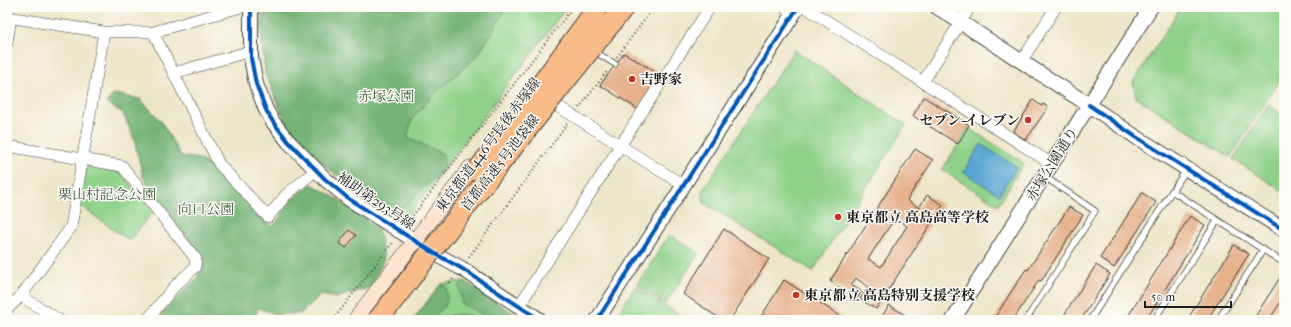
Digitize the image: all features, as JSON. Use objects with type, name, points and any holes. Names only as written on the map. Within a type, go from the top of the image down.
[{"type":"highway","name":"首都高速5号池袋線","points":[[378,320],[473,187],[598,7]]},
{"type":"highway","points":[[473,187],[604,7]]},
{"type":"highway","points":[[473,187],[617,7]]},
{"type":"highway","name":"首都高速5号池袋線","points":[[366,320],[473,187],[624,7]]},
{"type":"main road","name":"東京都道446号長後赤塚線","points":[[355,320],[416,241],[590,7]]},
{"type":"main road","name":"東京都道446号長後赤塚線","points":[[390,320],[633,7]]},
{"type":"street","points":[[7,43],[9,17],[104,32],[153,32],[241,7]]},
{"type":"street","name":"補助第293号線","points":[[250,7],[253,70],[256,84],[266,110],[280,131],[316,170],[336,190],[349,199],[439,256],[461,268],[540,320]]},
{"type":"street","points":[[519,306],[710,7]]},
{"type":"street","points":[[937,7],[1136,137],[1284,230]]},
{"type":"street","points":[[923,82],[970,7]]},
{"type":"street","points":[[1021,62],[1056,7]]},
{"type":"street","name":"赤塚公園通り","points":[[953,320],[1151,7]]},
{"type":"street","points":[[597,320],[795,9],[923,82],[1052,164]]},
{"type":"street","points":[[7,309],[21,296],[71,227],[104,32]]},
{"type":"street","points":[[153,32],[219,164],[268,216],[286,195],[316,170]]},
{"type":"street","points":[[174,73],[251,51]]},
{"type":"street","points":[[556,105],[683,185]]},
{"type":"street","points":[[7,146],[122,166],[196,259],[195,267],[174,287],[148,320]]},
{"type":"street","points":[[21,296],[59,320]]},
{"type":"lane","points":[[597,53],[614,64]]},
{"type":"lane","points":[[1090,320],[1187,169]]},
{"type":"lane","points":[[1026,320],[1095,211],[1044,177]]},
{"type":"lane","points":[[1172,192],[1284,263]]},
{"type":"lane","points":[[1154,320],[1217,221]]},
{"type":"lane","points":[[1218,320],[1263,250]]},
{"type":"lane","points":[[1282,320],[1284,316]]},
{"type":"path","points":[[333,320],[573,7]]},
{"type":"path","points":[[450,283],[614,64],[654,7]]},
{"type":"green space","name":"赤塚公園","points":[[261,7],[567,7],[411,212],[396,216],[354,189],[338,176],[266,70],[262,44]]},
{"type":"green space","name":"赤塚公園","points":[[266,7],[506,7],[491,35],[475,58],[433,95],[413,118],[407,137],[443,154],[445,167],[402,208],[365,197],[327,168],[289,129],[265,74],[261,33]]},
{"type":"green space","points":[[1181,7],[1284,7],[1284,74],[1230,157],[1136,97],[1133,82]]},
{"type":"green space","points":[[794,50],[906,125],[813,271],[704,203],[702,191]]},
{"type":"green space","name":"向口公園","points":[[114,94],[140,99],[161,121],[181,156],[199,159],[220,172],[273,227],[292,199],[311,184],[338,199],[354,211],[379,230],[384,259],[371,287],[336,298],[321,295],[301,313],[278,315],[258,308],[255,320],[158,320],[163,312],[198,277],[200,253],[165,211],[143,177],[134,139],[123,113],[106,103]]},
{"type":"green space","points":[[1268,105],[1284,115],[1284,192],[1233,159]]},
{"type":"green space","points":[[968,128],[1024,163],[998,205],[942,170]]},
{"type":"green space","name":"栗山村記念公園","points":[[90,165],[119,171],[153,211],[130,241],[79,205],[85,168]]},
{"type":"green space","points":[[669,235],[699,253],[665,304],[637,285]]},
{"type":"green space","points":[[463,281],[524,320],[413,320],[441,284]]},
{"type":"green space","points":[[463,282],[524,320],[490,320],[475,310],[462,304],[459,286]]},
{"type":"green space","points":[[440,285],[446,287],[447,301],[444,307],[431,320],[413,320]]},
{"type":"green space","points":[[635,287],[687,320],[614,320]]},
{"type":"green space","points":[[461,314],[472,316],[478,320],[443,320],[451,315]]},
{"type":"water","points":[[981,144],[1017,167],[999,195],[963,172]]},
{"type":"building","name":"吉野家","points":[[624,53],[661,75],[639,110],[600,85]]},
{"type":"building","points":[[924,97],[969,125],[958,144],[913,116]]},
{"type":"building","points":[[1033,100],[1042,106],[1043,104],[1048,107],[1026,140],[1013,132]]},
{"type":"building","points":[[915,149],[933,160],[907,200],[919,208],[927,195],[943,205],[876,309],[860,299],[868,287],[856,278],[851,285],[861,292],[857,299],[830,281]],"holes":[[[895,218],[907,226],[881,267],[868,259]]]},
{"type":"building","points":[[1142,193],[1156,202],[1114,268],[1100,258]]},
{"type":"building","points":[[1069,207],[1083,215],[1041,281],[1039,280],[1013,320],[993,320],[1026,269],[1028,270]]},
{"type":"building","points":[[1190,216],[1205,225],[1146,320],[1138,320],[1129,315]]},
{"type":"building","points":[[724,229],[769,259],[730,320],[722,320],[683,294]]},
{"type":"building","points":[[349,230],[356,235],[346,248],[339,243]]},
{"type":"building","points":[[1234,245],[1249,254],[1207,320],[1187,320]]},
{"type":"building","points":[[1096,265],[1110,274],[1081,320],[1061,320]]},
{"type":"building","points":[[1281,276],[1284,278],[1284,297],[1269,320],[1253,320]]},
{"type":"building","name":"東京都立 高島特別支援学校","points":[[784,280],[845,319],[759,320]]},
{"type":"building","points":[[889,305],[913,320],[880,320]]},
{"type":"cycle path","points":[[251,7],[251,58],[256,84],[266,110],[273,122],[288,141],[325,179],[349,199],[439,256],[461,268],[540,320]]},
{"type":"cycle path","points":[[597,320],[798,7]]},
{"type":"cycle path","points":[[1089,105],[1136,137],[1284,230]]},
{"type":"place","name":"吉野家","points":[[632,79]]},
{"type":"place","name":"セブン-イレブン","points":[[1028,120]]},
{"type":"place","name":"東京都立 高島高等学校","points":[[838,217]]},
{"type":"place","name":"東京都立 高島特別支援学校","points":[[796,295]]}]
